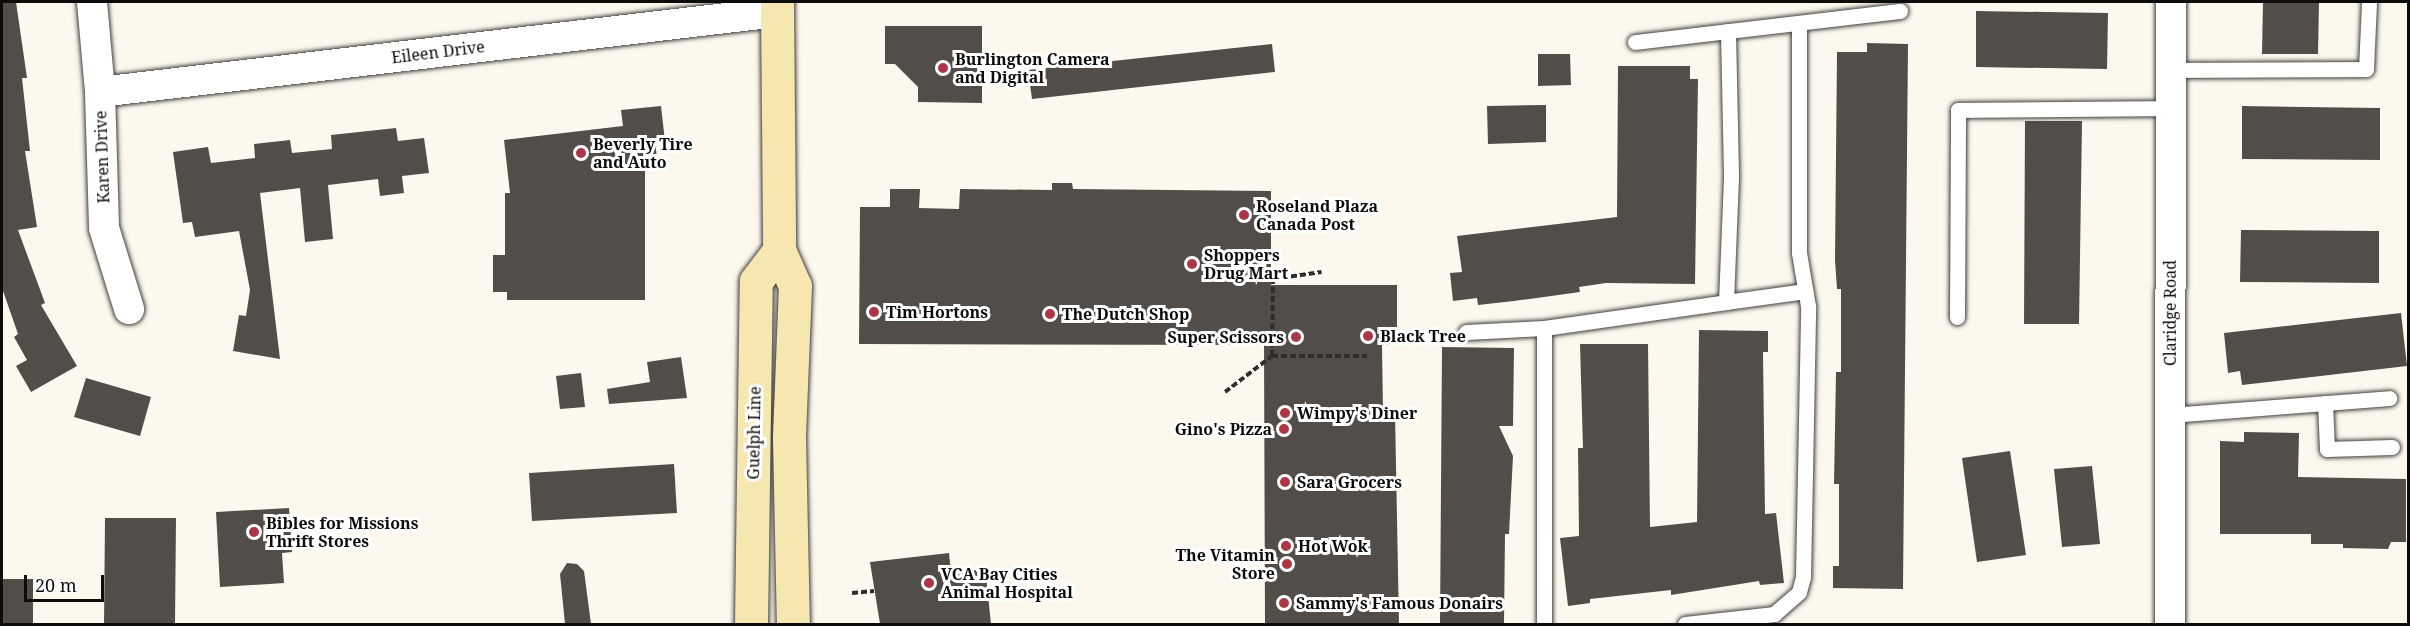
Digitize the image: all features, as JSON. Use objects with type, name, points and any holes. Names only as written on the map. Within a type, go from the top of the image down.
[{"type":"main road","points":[[777,7],[779,250],[795,286],[789,438],[793,624]]},
{"type":"main road","name":"Guelph Line","points":[[751,624],[756,281],[779,250]]},
{"type":"street","name":"Karen Drive","points":[[92,2],[100,92],[104,228],[129,309]]},
{"type":"street","name":"Claridge Road","points":[[2170,624],[2171,2]]},
{"type":"street","name":"Eileen Drive","points":[[100,92],[777,7]]},
{"type":"lane","points":[[2171,70],[2366,69],[2369,2]]},
{"type":"lane","points":[[1635,42],[1799,25],[1900,10]]},
{"type":"lane","points":[[1685,624],[1774,614],[1799,592],[1803,577],[1805,291],[1799,253],[1799,25]]},
{"type":"lane","points":[[1726,302],[1731,175],[1728,31]]},
{"type":"lane","points":[[1956,318],[1958,110],[2170,108]]},
{"type":"lane","points":[[1466,332],[1544,328],[1805,291]]},
{"type":"lane","points":[[1544,328],[1544,624]]},
{"type":"lane","points":[[2170,415],[2389,398]]},
{"type":"lane","points":[[2325,403],[2326,449],[2392,447]]},
{"type":"path","points":[[1272,356],[1273,279],[1322,272]]},
{"type":"path","points":[[1225,392],[1272,356],[1367,356]]},
{"type":"path","points":[[852,593],[874,591]]},
{"type":"building","points":[[2,2],[16,2],[27,78],[22,78],[30,151],[25,151],[37,227],[18,230],[45,303],[41,305],[77,366],[31,392],[16,366],[27,360],[14,337],[18,334],[2,288]]},
{"type":"building","points":[[2263,2],[2319,2],[2318,54],[2262,54]]},
{"type":"building","points":[[1976,11],[2108,13],[2107,69],[1976,67]]},
{"type":"building","name":"Burlington Camera and Digital","points":[[885,26],[982,26],[982,103],[918,102],[918,87],[895,64],[885,64]]},
{"type":"building","points":[[1867,43],[1908,44],[1903,589],[1833,588],[1833,566],[1839,566],[1839,484],[1834,484],[1836,372],[1841,372],[1841,289],[1837,289],[1835,260],[1837,52],[1867,52]]},
{"type":"building","points":[[1272,44],[1275,72],[1032,99],[1028,70]]},
{"type":"building","points":[[1538,54],[1570,54],[1571,85],[1538,86]]},
{"type":"building","points":[[1618,66],[1690,66],[1690,79],[1698,79],[1695,284],[1606,283],[1579,287],[1580,292],[1514,301],[1478,305],[1477,298],[1453,301],[1450,273],[1462,272],[1457,236],[1617,217]]},
{"type":"building","points":[[1546,105],[1546,142],[1488,144],[1487,106]]},
{"type":"building","points":[[661,106],[665,141],[655,143],[658,164],[645,166],[645,300],[507,300],[507,292],[493,292],[493,255],[505,255],[505,193],[510,193],[504,140],[623,126],[621,110]]},
{"type":"building","points":[[2242,106],[2380,108],[2380,160],[2242,159]]},
{"type":"building","points":[[2025,121],[2082,121],[2079,324],[2024,324]]},
{"type":"building","points":[[396,128],[398,141],[424,138],[429,173],[402,176],[404,193],[380,196],[378,179],[328,185],[333,239],[305,242],[300,188],[260,193],[280,359],[233,351],[239,315],[246,316],[250,290],[239,231],[195,237],[192,222],[183,223],[173,152],[208,147],[211,163],[255,158],[254,144],[290,140],[292,153],[332,149],[331,135]]},
{"type":"building","points":[[1052,183],[1072,183],[1073,189],[1271,191],[1271,285],[1397,285],[1397,345],[1382,345],[1383,412],[1395,412],[1399,624],[1265,624],[1264,345],[859,344],[860,207],[890,207],[890,189],[920,189],[919,208],[959,209],[960,189],[1052,190]]},
{"type":"building","points":[[2241,230],[2379,231],[2379,283],[2240,282]]},
{"type":"building","points":[[2401,313],[2407,366],[2242,385],[2240,371],[2228,373],[2224,333]]},
{"type":"building","points":[[1699,330],[1768,331],[1768,352],[1763,352],[1765,514],[1776,513],[1784,583],[1760,585],[1759,581],[1671,595],[1671,590],[1590,599],[1590,603],[1568,606],[1560,538],[1579,536],[1578,448],[1583,448],[1580,344],[1648,344],[1650,527],[1697,522]]},
{"type":"building","points":[[1442,347],[1514,348],[1513,426],[1499,426],[1513,456],[1509,534],[1505,534],[1504,624],[1440,624]]},
{"type":"building","points":[[681,357],[687,398],[609,404],[607,389],[650,382],[647,362]]},
{"type":"building","points":[[581,373],[585,407],[560,409],[556,376]]},
{"type":"building","points":[[86,378],[151,397],[140,436],[74,417]]},
{"type":"building","points":[[2244,432],[2299,433],[2298,477],[2406,479],[2406,542],[2391,542],[2388,549],[2343,548],[2343,544],[2311,544],[2311,534],[2220,534],[2220,441],[2244,442]]},
{"type":"building","points":[[2010,451],[2026,555],[1977,562],[1962,458]]},
{"type":"building","points":[[674,464],[677,513],[532,521],[529,473]]},
{"type":"building","points":[[2092,466],[2100,544],[2062,547],[2054,469]]},
{"type":"building","name":"Bibles for Missions Thrift Stores","points":[[289,508],[292,552],[282,553],[284,583],[220,587],[216,512]]},
{"type":"building","points":[[105,518],[176,518],[175,624],[104,624]]},
{"type":"building","name":"VCA Bay Cities Animal Hospital","points":[[949,553],[951,573],[977,570],[977,577],[986,576],[991,624],[880,624],[870,562]]},
{"type":"building","points":[[567,563],[577,564],[584,571],[591,624],[565,624],[560,574]]},
{"type":"building","points":[[2,579],[33,579],[33,624],[2,624]]},
{"type":"place","name":"Burlington Camera and Digital","points":[[943,68]]},
{"type":"place","name":"Beverly Tire and Auto","points":[[581,153]]},
{"type":"place","name":"Roseland Plaza Canada Post","points":[[1244,215]]},
{"type":"place","name":"Shoppers Drug Mart","points":[[1192,264]]},
{"type":"place","name":"Tim Hortons","points":[[874,312]]},
{"type":"place","name":"The Dutch Shop","points":[[1050,314]]},
{"type":"place","name":"Black Tree","points":[[1368,336]]},
{"type":"place","name":"Super Scissors","points":[[1296,337]]},
{"type":"place","name":"Wimpy's Diner","points":[[1285,413]]},
{"type":"place","name":"Gino's Pizza","points":[[1284,429]]},
{"type":"place","name":"Sara Grocers","points":[[1285,482]]},
{"type":"place","name":"Bibles for Missions Thrift Stores","points":[[254,532]]},
{"type":"place","name":"Hot Wok","points":[[1286,546]]},
{"type":"place","name":"The Vitamin Store","points":[[1287,564]]},
{"type":"place","name":"VCA Bay Cities Animal Hospital","points":[[929,583]]},
{"type":"place","name":"Sammy's Famous Donairs","points":[[1284,603]]}]
